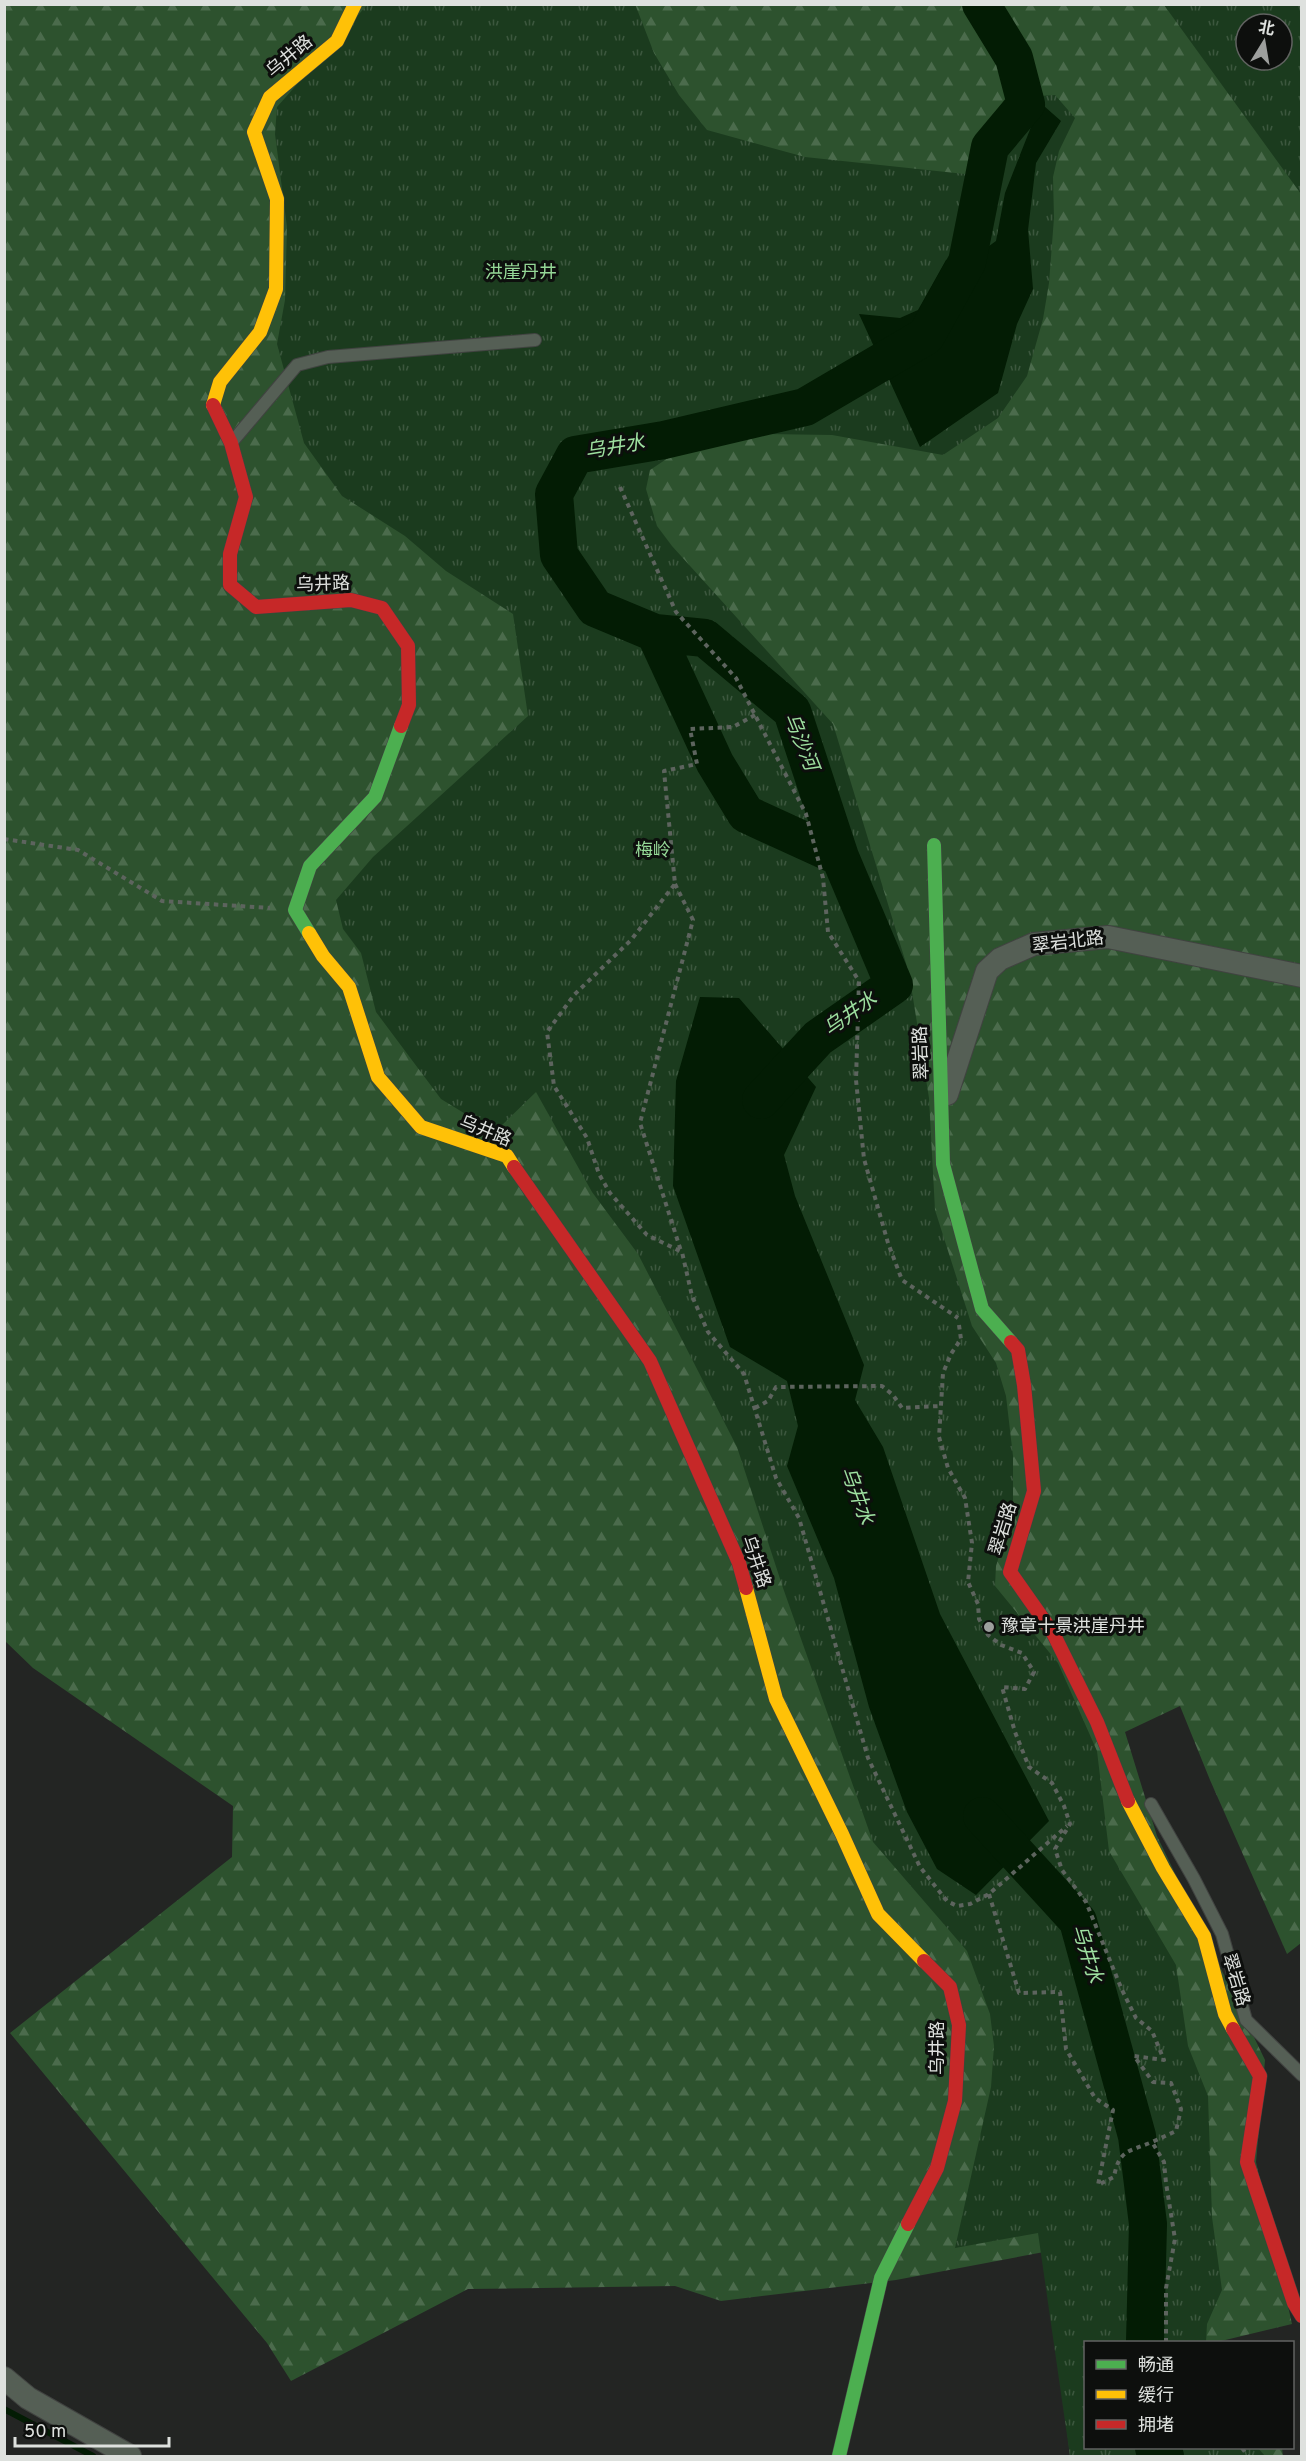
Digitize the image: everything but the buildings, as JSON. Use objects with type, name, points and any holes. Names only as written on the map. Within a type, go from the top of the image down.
[{"type":"street","name":"乌井路","points":[[355,4],[337,41],[270,97],[254,132],[277,198],[276,289],[260,332],[220,382],[213,406],[231,443],[246,497],[230,554],[230,585],[256,607],[351,600],[382,608],[408,646],[409,705],[375,797],[310,866],[294,910],[322,956],[349,987],[378,1077],[421,1127],[507,1156],[650,1361],[739,1563],[776,1699],[878,1914],[950,1987],[959,2025],[955,2101],[937,2168],[881,2278],[839,2457]]},
{"type":"street","name":"翠岩路","points":[[934,844],[943,1164],[982,1309],[1018,1350],[1024,1385],[1034,1491],[1010,1572],[1053,1633],[1097,1722],[1126,1798],[1163,1868],[1204,1936],[1225,2014],[1260,2076],[1247,2162],[1294,2303],[1302,2316]]},
{"type":"street","name":"翠岩北路","points":[[941,1113],[987,971],[1000,959],[1035,944],[1108,937],[1302,976]]},
{"type":"street","points":[[4,2378],[28,2398],[130,2457]]},
{"type":"lane","points":[[231,443],[297,365],[328,357],[535,340]]},
{"type":"lane","points":[[1150,1804],[1194,1879],[1222,1934],[1246,2020],[1302,2075]]},
{"type":"path","points":[[620,488],[675,612],[736,678],[806,814],[823,878],[828,932],[859,981],[856,1080],[864,1159],[888,1243],[902,1280],[958,1318],[961,1340],[951,1354],[943,1373],[939,1437],[948,1468],[966,1498],[972,1543],[968,1581],[978,1604],[979,1619],[988,1635],[1001,1646],[1022,1653],[1034,1672],[1025,1689],[1002,1687],[1029,1767],[1052,1783],[1070,1824],[1055,1849],[1062,1870],[1086,1902],[1122,1990],[1136,2018],[1152,2031],[1164,2060],[1134,2056],[1154,2082],[1171,2083],[1181,2109],[1176,2131],[1124,2152],[1117,2160],[1114,2177],[1098,2185],[1113,2110],[1095,2098],[1066,2049],[1060,1992],[1019,1993],[989,1894]]},
{"type":"path","points":[[755,715],[733,727],[690,729],[697,764],[664,771],[675,884],[693,920],[640,1123],[681,1252],[692,1296],[708,1332],[744,1374],[776,1478],[799,1518],[837,1655],[872,1768],[920,1866],[938,1892],[957,1906],[979,1900],[989,1894],[1070,1824]]},
{"type":"path","points":[[4,839],[78,850],[162,901],[294,910]]},
{"type":"path","points":[[675,884],[631,940],[574,995],[547,1032],[554,1086],[587,1138],[599,1174],[610,1193],[647,1235],[681,1252]]},
{"type":"path","points":[[755,1408],[768,1401],[776,1387],[882,1386],[893,1395],[902,1408],[940,1406]]},
{"type":"path","points":[[1151,2142],[1164,2162],[1175,2239],[1166,2288],[1166,2341]]},
{"type":"green space","name":"洪崖丹井","points":[[635,4],[654,53],[679,95],[707,130],[805,157],[965,174],[1008,98],[1055,95],[1075,118],[1059,151],[1053,177],[1054,218],[1049,283],[1043,319],[1027,376],[998,418],[943,455],[832,435],[765,434],[671,456],[650,470],[646,489],[657,526],[672,546],[833,724],[909,973],[929,1098],[935,1210],[972,1326],[996,1363],[1006,1396],[1013,1456],[1013,1511],[996,1566],[995,1586],[1058,1663],[1097,1751],[1109,1851],[1176,1965],[1188,2046],[1208,2096],[1212,2217],[1222,2290],[1207,2324],[1206,2341],[1084,2341],[1084,2449],[1259,2449],[1265,2456],[1070,2456],[1038,2233],[955,2248],[991,2087],[994,2046],[990,2014],[967,1951],[873,1842],[783,1588],[737,1447],[638,1254],[592,1192],[536,1092],[495,1132],[441,1099],[376,1012],[361,953],[343,929],[336,900],[373,857],[528,716],[513,614],[446,571],[405,536],[342,496],[304,443],[277,344],[285,300],[287,227],[275,134],[277,107],[367,5]]},
{"type":"green space","name":"梅岭","points":[[4,5],[1301,5],[1301,1943],[1287,1954],[1180,1706],[1125,1732],[1157,1836],[1265,2060],[1256,2162],[1292,2324],[1221,2341],[1084,2341],[1084,2449],[1282,2449],[1283,2456],[1070,2456],[1051,2287],[1081,2245],[896,2280],[721,2301],[675,2286],[468,2289],[291,2381],[267,2343],[10,2033],[232,1857],[233,1806],[33,1668],[5,1641]]},
{"type":"green space","points":[[1164,5],[1301,5],[1301,194]]},
{"type":"water","points":[[1044,106],[1061,121],[1036,163],[1028,230],[1033,289],[1017,324],[998,393],[920,447],[859,314],[900,318],[918,310],[946,260],[985,249],[996,241],[1005,193],[1031,127]]},
{"type":"water","points":[[700,997],[739,998],[816,1087],[784,1155],[795,1196],[864,1365],[855,1400],[883,1447],[940,1614],[1049,1821],[976,1895],[937,1869],[907,1812],[869,1707],[834,1578],[787,1466],[798,1426],[787,1381],[730,1347],[673,1186],[676,1081]]},
{"type":"waterway","name":"乌井水","points":[[761,1100],[818,1038],[894,985],[840,857],[746,814],[715,763],[655,633],[595,608],[559,555],[554,494],[575,455],[664,440],[805,407],[926,336],[967,262],[990,147],[1026,104],[1014,58],[981,4]]},
{"type":"waterway","name":"乌沙河","points":[[655,633],[705,638],[792,711],[840,857]]},
{"type":"waterway","name":"乌井水","points":[[982,1816],[1078,1921],[1137,2136],[1148,2224],[1145,2341]]},
{"type":"waterway","points":[[4,2409],[93,2456]]},
{"type":"waterway","name":"乌井水","points":[[1155,2449],[1165,2456]]},
{"type":"traffic: fast","points":[[309,933],[295,910],[310,866],[375,797],[401,726]]},
{"type":"traffic: fast","points":[[934,845],[943,1164],[982,1309],[1011,1342]]},
{"type":"traffic: fast","points":[[839,2456],[881,2278],[908,2224]]},
{"type":"traffic: slow","points":[[213,405],[220,382],[260,332],[276,289],[277,199],[254,132],[270,97],[337,41],[355,4]]},
{"type":"traffic: slow","points":[[309,933],[323,956],[349,987],[378,1077],[421,1127],[507,1156],[514,1167]]},
{"type":"traffic: slow","points":[[746,1588],[776,1699],[878,1914],[924,1961]]},
{"type":"traffic: slow","points":[[1128,1801],[1163,1868],[1204,1936],[1225,2014],[1233,2029]]},
{"type":"traffic: jam","points":[[213,405],[231,443],[246,497],[230,554],[230,585],[256,607],[351,600],[382,608],[408,646],[409,705],[401,726]]},
{"type":"traffic: jam","points":[[514,1167],[650,1361],[739,1563],[746,1588]]},
{"type":"traffic: jam","points":[[1011,1342],[1018,1350],[1024,1385],[1034,1491],[1010,1572],[1053,1633],[1097,1722],[1128,1801]]},
{"type":"traffic: jam","points":[[908,2224],[937,2168],[955,2101],[959,2025],[950,1987],[924,1961]]},
{"type":"traffic: jam","points":[[1233,2029],[1260,2076],[1247,2162],[1294,2303],[1302,2316]]},
{"type":"place","name":"豫章十景·洪崖丹井","points":[[989,1627]]}]
